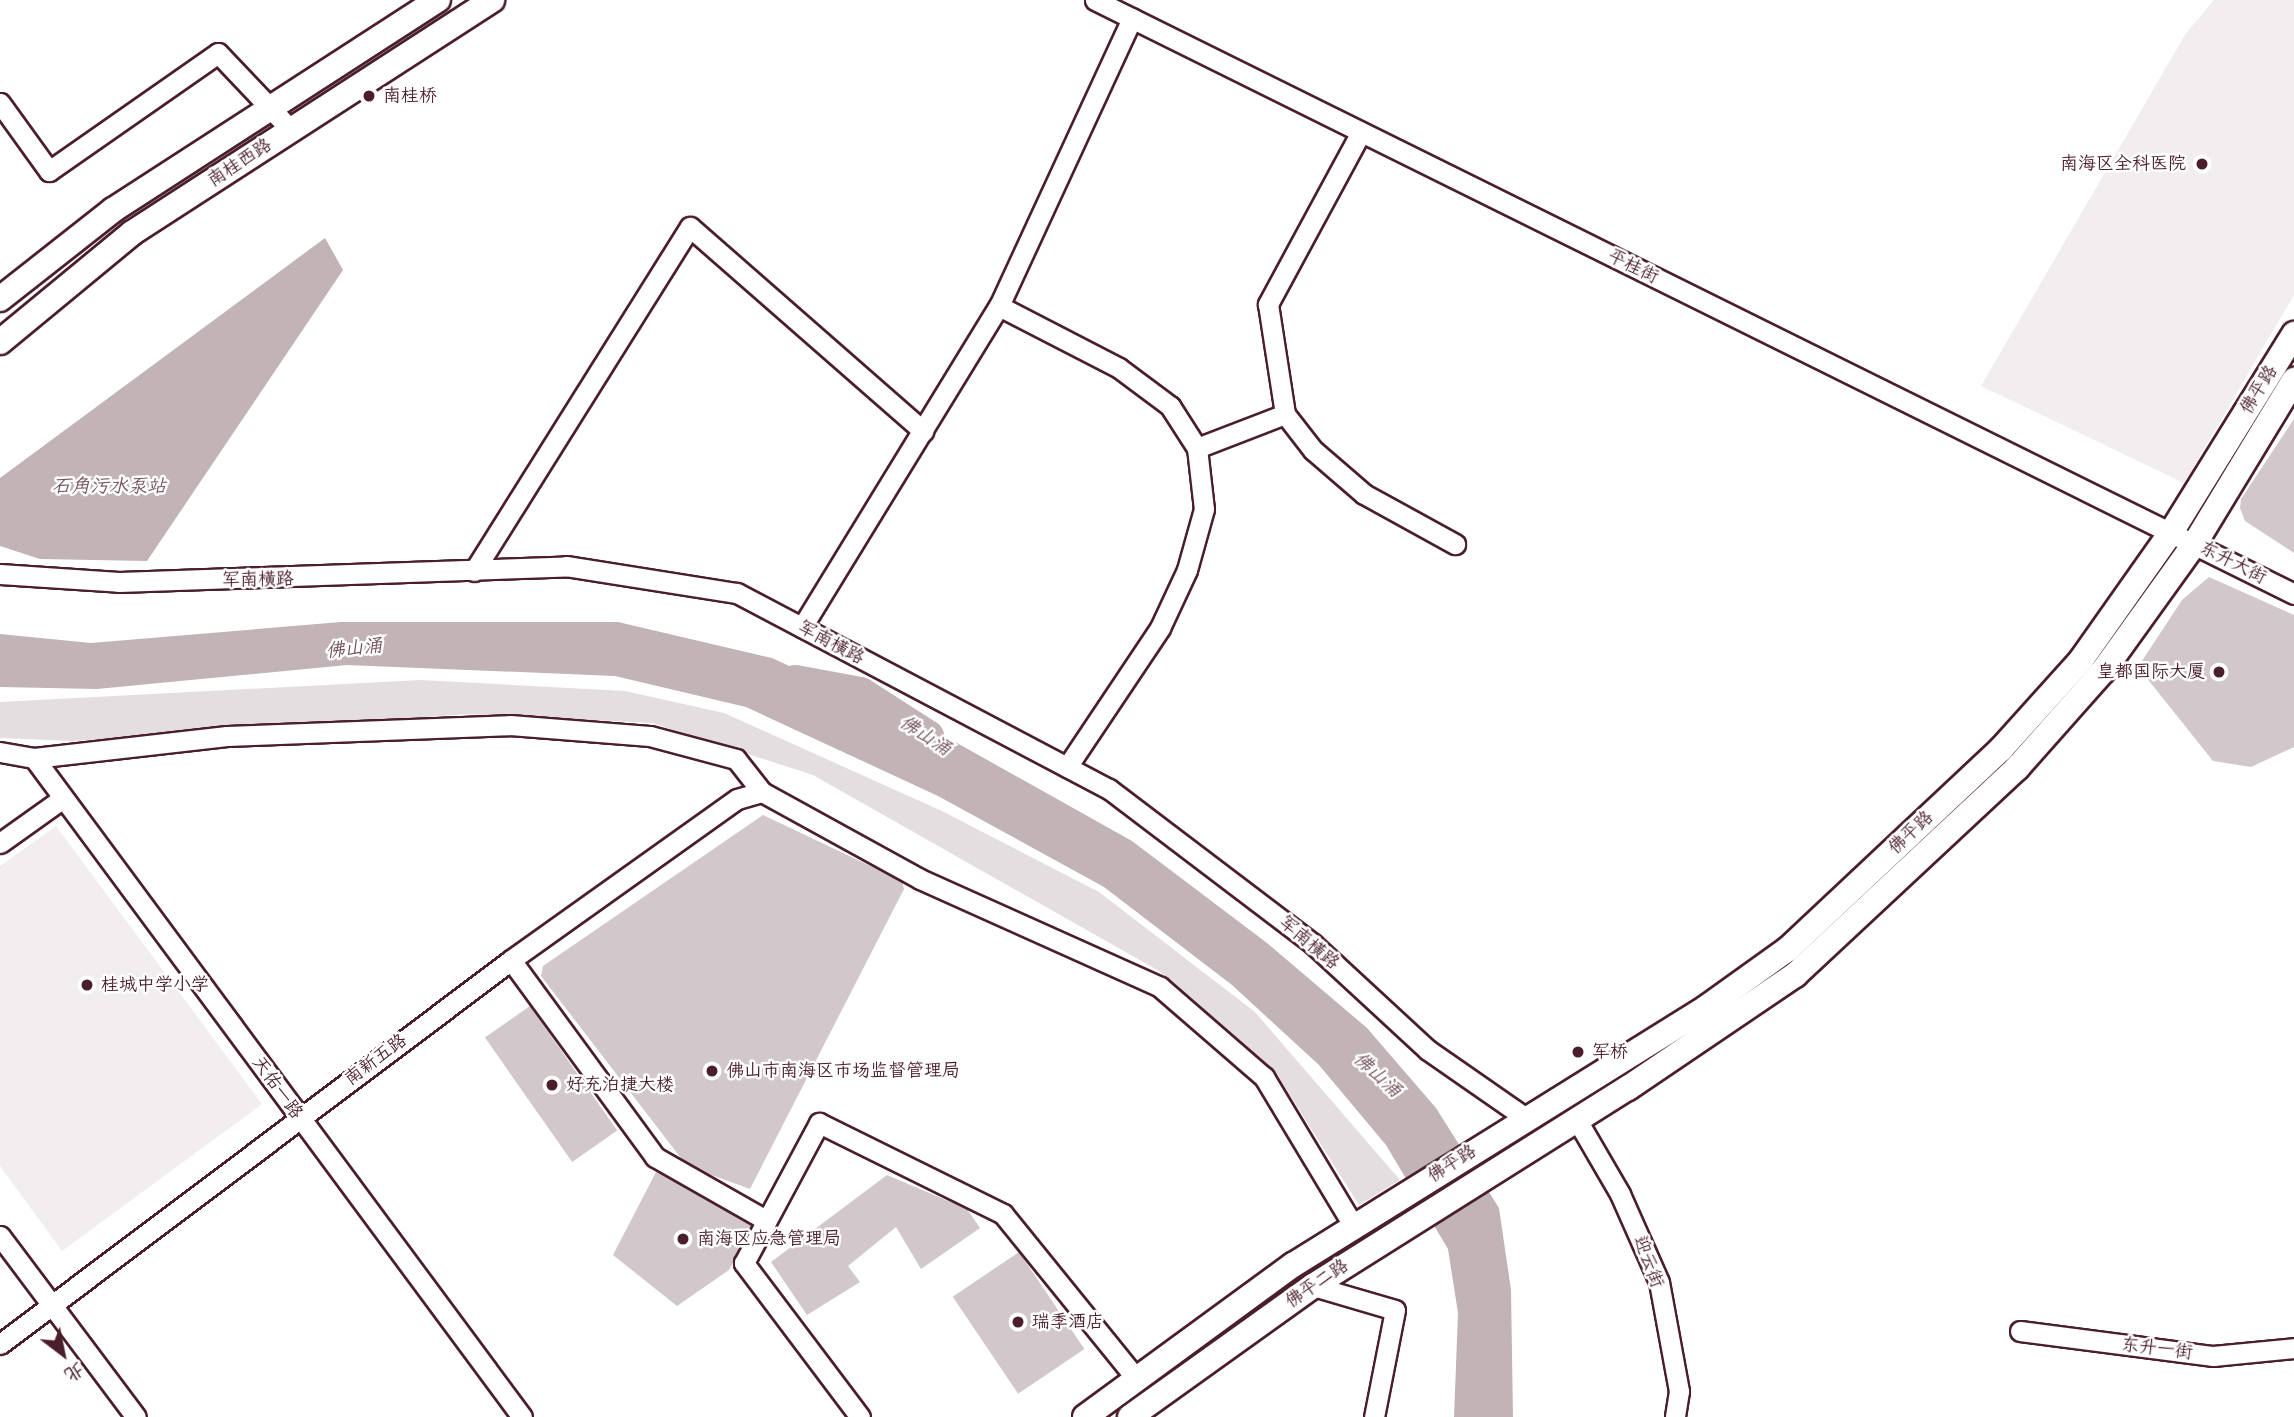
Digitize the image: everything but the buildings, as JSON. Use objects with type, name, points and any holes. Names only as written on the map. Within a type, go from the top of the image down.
[{"type":"main road","name":"南桂西路","points":[[0,299],[113,210],[439,0]]},
{"type":"main road","name":"南桂西路","points":[[0,342],[132,233],[492,0]]},
{"type":"main road","name":"佛平路","points":[[1396,1198],[1707,1007],[1788,948],[2001,749],[2081,660],[2172,531],[2294,334]]},
{"type":"main road","name":"佛平路","points":[[1511,1162],[1795,975],[1977,805],[2103,671],[2195,543],[2294,380]]},
{"type":"main road","name":"佛平二路","points":[[1130,1417],[1313,1286],[1511,1162]]},
{"type":"main road","name":"佛平二路","points":[[1085,1417],[1353,1225],[1396,1198]]},
{"type":"street","name":"平桂街","points":[[1095,0],[2172,531]]},
{"type":"street","points":[[802,627],[999,306],[1132,18]]},
{"type":"street","points":[[0,103],[49,172],[218,52],[291,130]]},
{"type":"street","points":[[1361,132],[1268,304],[1285,414],[1313,450],[1364,494],[1455,544]]},
{"type":"street","points":[[474,571],[690,227],[923,430]]},
{"type":"street","points":[[999,306],[1119,368],[1170,406],[1197,448],[1204,509],[1187,570],[1160,628],[1067,767]]},
{"type":"street","points":[[1197,448],[1285,414]]},
{"type":"street","name":"东升大街","points":[[2172,531],[2294,594]]},
{"type":"street","name":"军南横路","points":[[0,574],[119,582],[566,566],[737,593],[1109,789],[1313,944],[1429,1050],[1526,1118]]},
{"type":"street","points":[[0,752],[34,758],[227,736],[510,725],[650,736],[736,759],[762,792],[920,878],[1160,987],[1264,1077],[1353,1225]]},
{"type":"street","name":"天佑一路","points":[[34,758],[522,1417]]},
{"type":"street","name":"南新五路","points":[[0,1344],[53,1307],[299,1117],[511,960],[737,799],[762,792]]},
{"type":"street","points":[[0,843],[63,798]]},
{"type":"street","points":[[511,960],[655,1157],[766,1220]]},
{"type":"street","name":"迎云街","points":[[1577,1120],[1620,1194],[1659,1282],[1679,1391],[1675,1417]]},
{"type":"street","points":[[860,1417],[744,1263],[819,1123],[1003,1214],[1136,1378]]},
{"type":"street","points":[[0,1236],[136,1417]]},
{"type":"street","points":[[1313,1286],[1395,1310],[1374,1417]]},
{"type":"street","name":"东升一街","points":[[2020,1331],[2213,1356],[2294,1348]]},
{"type":"shaded area","name":"南海区全科医院","points":[[2214,0],[2294,0],[2294,295],[2184,483],[1981,386],[2186,33]]},
{"type":"shaded area","points":[[421,680],[625,691],[724,713],[942,811],[1099,892],[1255,1012],[1400,1180],[1359,1205],[1276,1073],[1159,971],[813,775],[652,723],[470,714],[72,741],[0,738],[0,702]]},
{"type":"shaded area","name":"桂城中学小学","points":[[56,826],[262,1104],[62,1251],[0,1166],[0,866]]},
{"type":"water","name":"石角污水泵站","points":[[325,238],[343,270],[147,561],[40,559],[0,546],[0,478]]},
{"type":"water","points":[[341,622],[618,622],[772,658],[957,743],[1132,841],[1267,943],[1367,1028],[1436,1108],[1499,1208],[1511,1290],[1513,1417],[1454,1417],[1458,1313],[1448,1249],[1386,1145],[1319,1065],[1232,985],[1104,887],[938,796],[746,707],[615,676],[347,665],[97,689],[0,687],[0,634],[91,643]]},
{"type":"waterway","name":"佛山涌","points":[[795,681],[860,693],[927,736]]},
{"type":"place","name":"南桂桥","points":[[369,96]]},
{"type":"place","name":"南海区全科医院","points":[[2202,164]]},
{"type":"place","name":"皇都国际大厦","points":[[2219,672]]},
{"type":"place","name":"桂城中学小学","points":[[87,985]]},
{"type":"place","name":"军桥","points":[[1578,1052]]},
{"type":"place","name":"佛山市南海区市场监督管理局","points":[[712,1071]]},
{"type":"place","name":"好充泊捷大楼","points":[[552,1085]]},
{"type":"place","name":"南海区应急管理局","points":[[683,1239]]},
{"type":"place","name":"瑞季酒店","points":[[1018,1322]]}]
